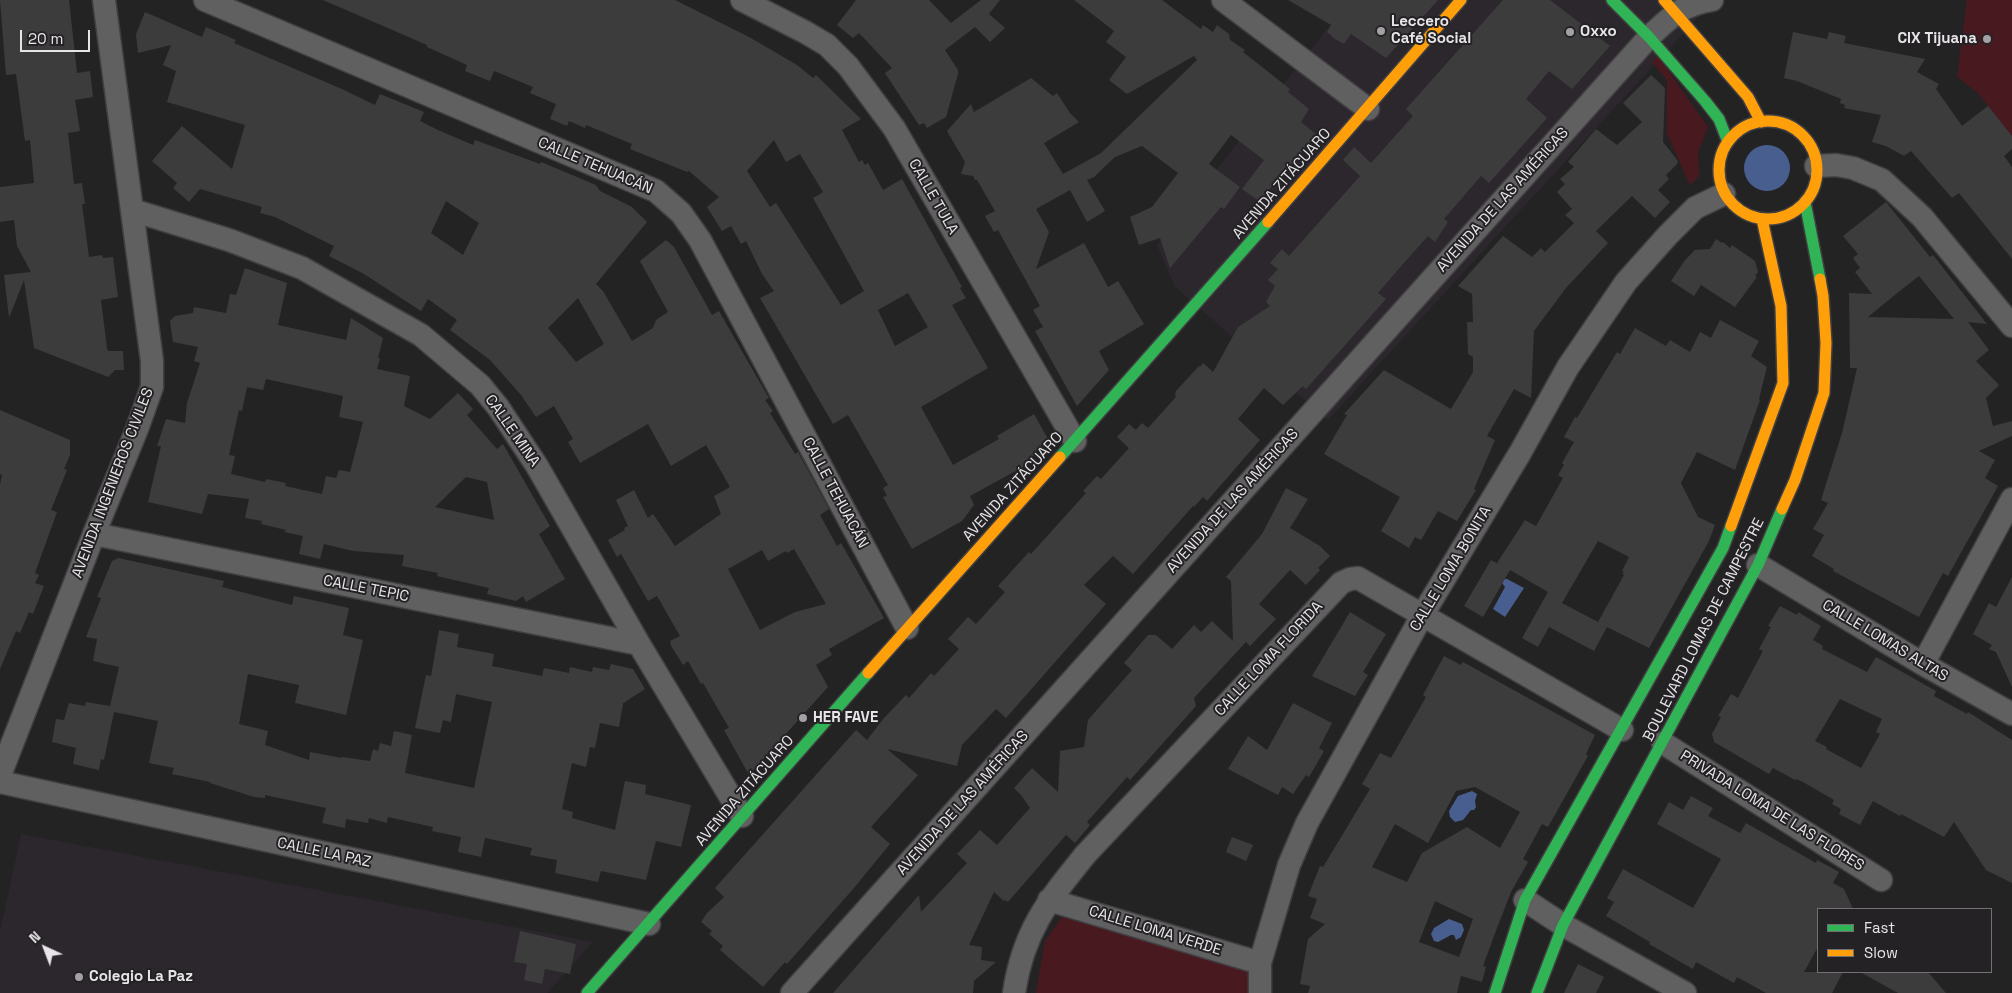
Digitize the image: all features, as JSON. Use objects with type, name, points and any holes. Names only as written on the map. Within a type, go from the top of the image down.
[{"type":"main road","name":"AVENIDA ZITÁCUARO","points":[[587,993],[907,628],[1368,109],[1461,0]]},
{"type":"main road","points":[[1612,0],[1649,37],[1705,101],[1719,119],[1728,142]]},
{"type":"main road","points":[[1670,6],[1748,97],[1761,122]]},
{"type":"main road","points":[[1761,122],[1775,122],[1790,126],[1803,136],[1812,150],[1816,166],[1816,178],[1812,191],[1805,202],[1793,212],[1778,218],[1762,219],[1747,215],[1734,206],[1724,194],[1720,181],[1721,154],[1728,142],[1737,132],[1748,125],[1761,122]]},
{"type":"main road","name":"BOULEVARD LOMAS DE CAMPESTRE","points":[[1537,993],[1563,925],[1758,566],[1795,480],[1824,393],[1826,343],[1823,296],[1805,202]]},
{"type":"main road","name":"BOULEVARD LOMAS DE CAMPESTRE","points":[[1495,993],[1525,900],[1724,548],[1783,383],[1781,306],[1762,219]]},
{"type":"street","name":"AVENIDA INGENIEROS CIVILES","points":[[0,775],[152,387],[152,361],[104,0]]},
{"type":"street","name":"CALLE TEHUACÁN","points":[[205,0],[656,191],[681,213],[700,240],[907,628]]},
{"type":"street","name":"CALLE TULA","points":[[742,0],[827,45],[848,66],[894,128],[1075,441]]},
{"type":"street","points":[[1223,0],[1368,109]]},
{"type":"street","points":[[1670,6],[1712,0]]},
{"type":"street","name":"AVENIDA DE LAS AMÉRICAS","points":[[792,993],[1649,37],[1670,6]]},
{"type":"street","points":[[1816,166],[1836,164],[1853,168],[1882,180],[1922,217],[2012,326]]},
{"type":"street","name":"CALLE LOMA BONITA","points":[[1260,993],[1260,963],[1289,864],[1307,822],[1423,614],[1520,453],[1568,367],[1626,282],[1695,208],[1724,194]]},
{"type":"street","name":"CALLE MINA","points":[[132,210],[229,240],[302,268],[421,335],[480,385],[498,407],[537,466],[639,644],[742,816]]},
{"type":"street","points":[[1923,664],[2012,499]]},
{"type":"street","name":"CALLE TEPIC","points":[[94,534],[639,644]]},
{"type":"street","name":"CALLE LOMAS ALTAS","points":[[1758,566],[1923,664],[2012,714]]},
{"type":"street","name":"CALLE LOMA FLORIDA","points":[[1014,993],[1029,935],[1049,900],[1085,855],[1341,582],[1358,578],[1622,730]]},
{"type":"street","name":"PRIVADA LOMA DE LAS FLORES","points":[[1663,743],[1881,880]]},
{"type":"street","name":"CALLE LA PAZ","points":[[0,782],[648,924]]},
{"type":"street","name":"CALLE LOMA VERDE","points":[[1049,900],[1260,963]]},
{"type":"street","points":[[1525,900],[1563,925],[1685,993]]},
{"type":"shaded area","points":[[1350,0],[1704,0],[1699,16],[1328,420],[1175,287],[1157,245]]},
{"type":"shaded area","name":"CIX Tijuana","points":[[1967,0],[2012,0],[2012,136],[1978,93],[1957,77]]},
{"type":"shaded area","points":[[1657,55],[1708,127],[1698,152],[1699,176],[1690,185],[1667,134],[1667,80],[1652,62]]},
{"type":"shaded area","points":[[21,834],[593,942],[547,993],[0,993],[0,932]]},
{"type":"shaded area","points":[[1062,917],[1254,971],[1254,993],[1036,993],[1045,941]]},
{"type":"water","points":[[1767,145],[1780,149],[1786,155],[1790,168],[1786,181],[1780,187],[1767,191],[1754,187],[1748,181],[1744,168],[1748,155],[1754,149]]},
{"type":"water","points":[[1504,579],[1524,588],[1505,617],[1493,609],[1505,587],[1502,583]]},
{"type":"water","points":[[1472,791],[1477,794],[1476,807],[1463,820],[1455,822],[1450,817],[1449,811],[1458,796]]},
{"type":"water","points":[[1449,919],[1462,924],[1464,930],[1461,937],[1456,940],[1454,935],[1451,935],[1438,942],[1434,941],[1431,934],[1434,928]]},
{"type":"building","points":[[0,0],[69,0],[77,73],[90,71],[93,97],[75,100],[80,131],[68,133],[74,184],[82,183],[85,204],[82,204],[89,257],[102,255],[103,258],[113,257],[118,297],[101,300],[107,348],[108,351],[123,351],[124,370],[115,370],[108,377],[34,348],[24,280],[9,318],[4,275],[31,272],[17,246],[14,220],[0,222],[0,187],[34,183],[30,140],[25,141],[16,74],[6,75]]},
{"type":"building","points":[[323,0],[675,0],[751,38],[797,65],[813,78],[816,75],[861,119],[842,130],[859,162],[862,160],[865,165],[868,163],[883,190],[902,179],[962,287],[960,288],[966,298],[952,305],[988,368],[921,407],[953,465],[999,439],[997,436],[1034,414],[1048,439],[1023,467],[970,496],[974,505],[962,521],[912,549],[883,497],[887,496],[883,488],[888,485],[848,415],[833,424],[760,298],[774,291],[762,274],[746,241],[741,244],[731,226],[722,231],[707,207],[719,197],[689,171],[687,172],[630,149],[632,144],[586,125],[585,128],[569,121],[567,126],[550,119],[556,104],[530,93],[533,87],[494,71],[490,81],[465,71],[467,65],[427,47],[427,45]],"holes":[[[774,140],[786,162],[800,154],[823,192],[813,198],[864,291],[841,305],[776,203],[770,207],[747,171]],[[908,293],[928,327],[895,346],[878,310]]]},
{"type":"building","points":[[856,0],[929,0],[951,23],[981,0],[1000,0],[989,14],[1005,28],[990,42],[975,27],[945,50],[958,70],[958,74],[946,117],[927,128],[924,123],[919,125],[885,73],[892,68],[859,33],[853,38],[837,25]]},
{"type":"building","points":[[1074,0],[1162,0],[1201,29],[1203,25],[1213,32],[1217,25],[1229,34],[1230,40],[1245,50],[1243,52],[1290,89],[1288,92],[1309,109],[1301,122],[1317,135],[1259,201],[1242,189],[1264,160],[1231,135],[1209,164],[1240,187],[1224,209],[1221,207],[1170,268],[1160,238],[1139,245],[1130,217],[1152,207],[1178,173],[1142,146],[1115,157],[1094,177],[1087,180],[1105,211],[1087,222],[1070,190],[1036,209],[1049,232],[1036,269],[1084,243],[1108,287],[1118,281],[1144,324],[1099,351],[1109,370],[1077,406],[1035,331],[1043,327],[1033,310],[1040,306],[998,230],[994,232],[985,216],[995,211],[977,180],[973,176],[961,174],[965,162],[947,131],[971,104],[974,112],[1031,78],[1053,96],[1057,93],[1070,113],[1079,122],[1044,143],[1063,174],[1101,153],[1197,60],[1194,56],[1127,94],[1109,80],[1126,57],[1106,42],[1114,31]]},
{"type":"building","points":[[1288,0],[1438,0],[1386,58],[1351,34],[1344,44],[1335,39],[1327,32],[1331,25]]},
{"type":"building","points":[[1503,0],[1550,0],[1610,46],[1572,89],[1549,71],[1526,99],[1547,118],[1489,183],[1481,176],[1444,219],[1448,222],[1435,242],[1428,236],[1403,264],[1378,293],[1386,299],[1306,389],[1303,386],[1283,405],[1264,388],[1238,419],[1260,440],[1207,501],[1203,497],[1193,506],[1133,574],[1113,556],[1084,585],[1106,604],[1006,718],[996,709],[962,745],[957,766],[887,749],[918,775],[871,827],[890,844],[787,964],[785,962],[763,987],[720,950],[723,946],[709,934],[712,931],[701,922],[707,913],[724,897],[715,888],[856,730],[867,740],[884,718],[906,695],[909,698],[931,673],[934,676],[959,649],[948,639],[968,617],[976,624],[1005,592],[998,586],[1029,552],[1031,554],[1086,493],[1083,491],[1097,476],[1101,479],[1129,448],[1117,437],[1129,424],[1136,430],[1142,423],[1148,428],[1176,397],[1176,391],[1199,366],[1203,363],[1213,372],[1238,327],[1270,306],[1266,302],[1275,286],[1268,280],[1278,269],[1270,263],[1282,249],[1289,256],[1360,176],[1343,160],[1354,147],[1371,163],[1413,116],[1406,109]]},
{"type":"building","points":[[145,12],[202,37],[206,27],[236,40],[234,43],[375,105],[380,94],[424,112],[420,121],[438,130],[473,145],[475,140],[540,164],[541,162],[596,185],[600,191],[632,207],[647,222],[596,284],[603,291],[632,341],[653,328],[656,320],[668,312],[640,261],[666,240],[674,247],[712,315],[719,311],[769,398],[765,400],[773,411],[770,413],[795,454],[798,452],[829,509],[820,515],[837,546],[841,543],[884,618],[829,649],[832,655],[816,665],[828,687],[749,775],[724,730],[729,728],[703,683],[701,684],[688,661],[683,665],[670,644],[670,641],[680,636],[657,596],[648,601],[621,554],[617,557],[608,540],[625,530],[624,528],[628,526],[616,500],[634,490],[648,518],[653,514],[675,546],[721,514],[714,496],[730,487],[706,445],[671,466],[648,424],[580,463],[568,442],[573,439],[554,406],[536,417],[521,395],[490,360],[450,330],[457,320],[428,299],[421,311],[364,274],[329,256],[334,246],[275,217],[260,213],[262,207],[200,189],[189,202],[173,188],[177,183],[152,161],[182,126],[232,169],[245,125],[167,102],[176,71],[163,65],[171,45],[138,53],[136,34]],"holes":[[[446,201],[479,223],[463,255],[431,233]],[[578,298],[604,344],[576,362],[548,328]],[[794,549],[826,604],[795,612],[760,630],[728,569],[762,550],[768,561],[786,551],[787,553]]]},
{"type":"building","points":[[1793,32],[1827,39],[1829,32],[1846,36],[1844,43],[1925,59],[1917,72],[1939,84],[1936,89],[1962,126],[1988,106],[2012,136],[2012,149],[2004,156],[2012,167],[2012,259],[1959,193],[1952,198],[1911,151],[1904,156],[1886,146],[1872,142],[1881,115],[1844,108],[1845,105],[1840,103],[1841,99],[1797,81],[1784,78]]},
{"type":"building","points":[[1651,75],[1665,88],[1663,142],[1678,161],[1666,175],[1669,179],[1658,190],[1670,202],[1655,218],[1632,196],[1596,231],[1608,243],[1566,288],[1534,331],[1531,398],[1514,389],[1487,436],[1495,440],[1474,489],[1476,490],[1457,521],[1438,511],[1421,540],[1415,537],[1409,548],[1381,531],[1400,497],[1324,454],[1347,415],[1344,414],[1384,370],[1451,409],[1473,372],[1473,357],[1468,354],[1467,322],[1473,322],[1472,294],[1458,286],[1503,236],[1532,257],[1541,248],[1545,252],[1574,223],[1565,215],[1572,209],[1557,192],[1565,184],[1560,179],[1574,167],[1568,162],[1596,129],[1617,145],[1642,122],[1623,103]]},
{"type":"building","points":[[1886,202],[1930,257],[1933,255],[1987,324],[1968,322],[1989,350],[1976,361],[1999,385],[1986,398],[1993,426],[2012,421],[2012,436],[1979,451],[1995,460],[1985,478],[1998,486],[1948,576],[1943,573],[1919,617],[1833,571],[1834,569],[1812,556],[1824,535],[1813,529],[1828,503],[1821,500],[1842,433],[1857,368],[1850,368],[1849,293],[1872,294],[1855,272],[1860,268],[1853,258],[1858,254],[1843,236]],"holes":[[[1919,276],[1954,319],[1868,317]]]},
{"type":"building","points":[[1716,239],[1730,248],[1732,245],[1755,261],[1758,272],[1755,276],[1757,277],[1735,307],[1701,285],[1694,296],[1671,281],[1685,260],[1695,250],[1710,249]]},
{"type":"building","points":[[245,268],[287,283],[278,325],[346,340],[351,318],[383,338],[377,369],[410,376],[404,406],[430,419],[458,393],[473,409],[467,415],[497,449],[503,444],[550,526],[539,534],[565,579],[526,602],[523,596],[516,601],[487,594],[489,588],[437,576],[438,573],[402,566],[404,555],[353,551],[324,544],[320,559],[299,554],[303,536],[261,524],[262,521],[245,518],[249,499],[208,494],[202,514],[148,502],[161,446],[157,446],[166,419],[185,423],[187,403],[200,363],[194,361],[198,347],[173,342],[170,321],[175,316],[193,313],[194,307],[226,313],[230,294],[236,295]],"holes":[[[266,379],[343,396],[339,417],[363,422],[350,472],[339,470],[336,478],[326,476],[322,494],[285,486],[286,483],[266,479],[265,482],[231,474],[235,456],[229,455],[239,410],[242,411],[247,387],[263,390]],[[466,477],[487,482],[494,520],[435,507]]]},
{"type":"building","points":[[1720,320],[1759,341],[1751,356],[1767,367],[1760,400],[1735,470],[1697,452],[1681,483],[1698,517],[1715,525],[1709,541],[1649,648],[1607,627],[1594,651],[1549,627],[1538,647],[1522,638],[1548,592],[1510,570],[1483,617],[1464,606],[1491,560],[1506,568],[1497,563],[1525,520],[1536,526],[1563,478],[1558,475],[1564,465],[1562,463],[1574,442],[1564,437],[1617,352],[1620,354],[1635,328],[1666,346],[1670,340],[1690,352],[1700,332],[1711,338]],"holes":[[[1598,541],[1629,557],[1622,571],[1624,575],[1598,622],[1562,603]]]},
{"type":"building","points":[[0,410],[70,440],[70,455],[64,469],[67,470],[51,510],[57,512],[35,573],[39,575],[35,583],[44,586],[33,614],[29,612],[20,633],[16,631],[0,669],[0,485],[2,475],[0,474]]},
{"type":"building","points":[[1286,488],[1308,499],[1290,528],[1320,546],[1330,556],[1318,568],[1320,570],[1306,585],[1290,570],[1259,604],[1276,619],[1250,646],[1246,642],[1194,698],[1196,706],[1130,780],[1127,777],[1087,822],[1090,825],[1075,843],[1066,835],[1008,902],[1004,901],[994,892],[969,945],[982,947],[981,960],[996,962],[974,981],[973,993],[833,993],[919,895],[921,912],[967,863],[957,854],[980,830],[997,845],[1030,808],[1014,788],[1032,768],[1058,792],[1060,751],[1084,747],[1088,720],[1132,670],[1124,663],[1148,635],[1156,635],[1172,649],[1194,625],[1201,632],[1212,621],[1233,641],[1231,581],[1226,577],[1262,534]]},
{"type":"building","points":[[118,558],[224,581],[222,587],[292,605],[294,596],[349,608],[343,635],[363,640],[346,715],[295,703],[299,685],[248,674],[239,724],[268,731],[265,745],[309,760],[310,752],[370,761],[373,749],[378,751],[380,743],[391,746],[394,731],[412,735],[405,773],[474,788],[492,702],[456,694],[451,722],[443,720],[440,733],[415,728],[426,675],[431,676],[439,630],[459,634],[457,647],[494,654],[492,666],[542,676],[544,668],[569,673],[570,667],[592,672],[593,667],[609,670],[611,664],[633,669],[645,689],[622,704],[619,727],[600,723],[595,748],[590,747],[586,767],[572,763],[562,809],[573,812],[572,818],[615,830],[625,781],[646,785],[645,794],[691,805],[681,847],[656,841],[646,880],[601,871],[598,882],[555,873],[557,860],[530,855],[532,848],[485,838],[481,857],[458,852],[461,837],[432,831],[433,827],[388,817],[387,823],[369,818],[368,823],[346,819],[345,828],[322,823],[326,808],[265,795],[265,798],[254,797],[210,782],[172,774],[174,768],[149,763],[158,721],[114,712],[104,760],[101,759],[99,770],[73,764],[76,748],[52,742],[56,719],[64,720],[69,703],[85,706],[86,702],[110,706],[119,667],[93,661],[97,639],[86,637],[101,598],[97,597],[112,561]]},
{"type":"building","points":[[2012,577],[2012,687],[1996,652],[1989,649],[1992,645],[1973,634],[1989,603],[1996,607]]},
{"type":"building","points":[[1780,606],[1797,615],[1798,612],[1821,626],[1813,640],[1823,646],[1822,649],[1867,672],[1876,657],[1936,691],[1934,696],[1967,714],[1968,712],[2012,740],[2012,883],[1986,870],[1954,822],[1944,837],[1873,801],[1860,825],[1839,814],[1841,809],[1832,804],[1834,800],[1803,782],[1795,780],[1773,768],[1769,774],[1714,742],[1712,734],[1721,717],[1718,716],[1731,694],[1738,698],[1763,651],[1759,649],[1771,627],[1768,626]],"holes":[[[1840,699],[1882,719],[1876,732],[1880,734],[1861,768],[1815,741]]]},
{"type":"building","points":[[1350,612],[1386,634],[1363,672],[1368,675],[1355,696],[1312,676]]},
{"type":"building","points":[[1444,656],[1461,665],[1463,662],[1595,735],[1586,754],[1588,756],[1548,827],[1542,824],[1523,859],[1528,862],[1511,892],[1497,928],[1483,966],[1486,967],[1482,982],[1461,976],[1457,993],[1308,993],[1310,986],[1300,984],[1308,939],[1325,924],[1310,918],[1317,899],[1308,896],[1320,866],[1323,867],[1370,789],[1362,784],[1380,753],[1391,758],[1426,697],[1423,695]],"holes":[[[1475,787],[1520,812],[1500,848],[1467,827],[1422,853],[1407,882],[1372,867],[1395,824],[1428,843],[1456,791]],[[1435,901],[1473,919],[1459,957],[1419,942]]]},
{"type":"building","points":[[1293,703],[1332,723],[1319,748],[1324,751],[1309,777],[1306,775],[1293,794],[1282,787],[1278,795],[1228,769],[1248,736],[1267,750]]},
{"type":"building","points":[[1691,796],[1713,808],[1708,816],[1740,833],[1746,823],[1816,863],[1817,860],[1839,872],[1833,883],[1844,889],[1853,908],[1817,908],[1817,949],[1804,972],[1842,973],[1832,993],[1766,993],[1737,977],[1734,983],[1696,962],[1693,969],[1649,944],[1650,942],[1606,916],[1614,902],[1607,898],[1623,869],[1693,908],[1721,859],[1657,824],[1669,802],[1683,810]]},
{"type":"building","points":[[1232,837],[1253,845],[1246,861],[1226,852]]},
{"type":"building","points":[[520,931],[576,944],[570,974],[545,969],[542,984],[524,980],[527,964],[514,962]]},
{"type":"building","points":[[1578,964],[1604,977],[1596,993],[1564,993]]},
{"type":"building","points":[[1862,973],[1929,973],[1946,993],[1898,993]]},
{"type":"traffic: fast","points":[[1612,0],[1649,37],[1705,101],[1719,119],[1728,142]]},
{"type":"traffic: fast","points":[[1805,202],[1820,279]]},
{"type":"traffic: fast","points":[[1060,457],[1268,222]]},
{"type":"traffic: fast","points":[[1537,993],[1563,925],[1758,565],[1782,509]]},
{"type":"traffic: fast","points":[[1495,993],[1525,900],[1723,548],[1731,526]]},
{"type":"traffic: fast","points":[[587,993],[868,673]]},
{"type":"traffic: slow","points":[[1268,222],[1461,0]]},
{"type":"traffic: slow","points":[[1664,0],[1748,97],[1761,122]]},
{"type":"traffic: slow","points":[[1768,121],[1787,125],[1802,136],[1813,151],[1817,170],[1813,189],[1802,204],[1787,215],[1768,219],[1749,215],[1734,204],[1723,189],[1719,170],[1723,151],[1734,136],[1749,125],[1768,121]]},
{"type":"traffic: slow","points":[[1731,526],[1783,383],[1781,306],[1762,219]]},
{"type":"traffic: slow","points":[[1782,509],[1795,480],[1824,393],[1826,343],[1820,279]]},
{"type":"traffic: slow","points":[[868,673],[1060,457]]},
{"type":"place","name":"Leccero Café Social","points":[[1381,31]]},
{"type":"place","name":"Oxxo","points":[[1570,32]]},
{"type":"place","name":"CIX Tijuana","points":[[1987,39]]},
{"type":"place","name":"HER FAVE","points":[[803,718]]},
{"type":"place","name":"Colegio La Paz","points":[[79,977]]}]
